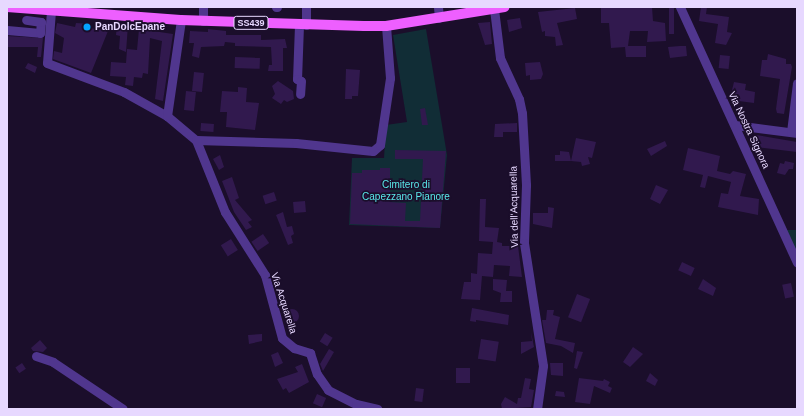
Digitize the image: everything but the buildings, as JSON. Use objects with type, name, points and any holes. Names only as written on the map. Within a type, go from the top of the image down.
[{"type":"main road","name":"SS439","points":[[7,7],[51,11],[114,11],[181,20],[303,25],[386,26],[499,8]]},
{"type":"street","points":[[7,7],[7,13]]},
{"type":"street","points":[[203,21],[204,7]]},
{"type":"street","points":[[300,94],[300,81],[297,79],[306,7]]},
{"type":"street","points":[[438,7],[439,18]]},
{"type":"street","name":"Via Nostra Signora","points":[[680,7],[797,262]]},
{"type":"street","name":"Via dell'Acquarella","points":[[499,8],[500,58],[519,99],[522,113],[526,185],[524,243],[536,309],[543,366],[537,409]]},
{"type":"street","name":"Via Acquarella","points":[[51,11],[47,63],[124,92],[167,116],[196,140],[225,212],[265,275],[282,338],[294,348],[310,353],[317,374],[332,393],[377,409]]},
{"type":"street","points":[[7,30],[40,33],[41,22],[26,20]]},
{"type":"street","points":[[167,116],[181,20]]},
{"type":"street","points":[[196,140],[296,143],[368,150],[377,149],[380,145],[390,78],[386,26]]},
{"type":"street","points":[[735,126],[794,132],[797,83]]},
{"type":"street","points":[[36,356],[53,362],[123,409]]},
{"type":"green space","name":"Cimitero di Capezzano Pianore","points":[[426,29],[447,155],[440,228],[349,225],[352,158],[384,158],[386,125],[407,122],[393,35]]},
{"type":"green space","points":[[787,230],[797,230],[797,256],[788,235]]},
{"type":"place","name":"PanDolcEpane","points":[[87,27]]}]
